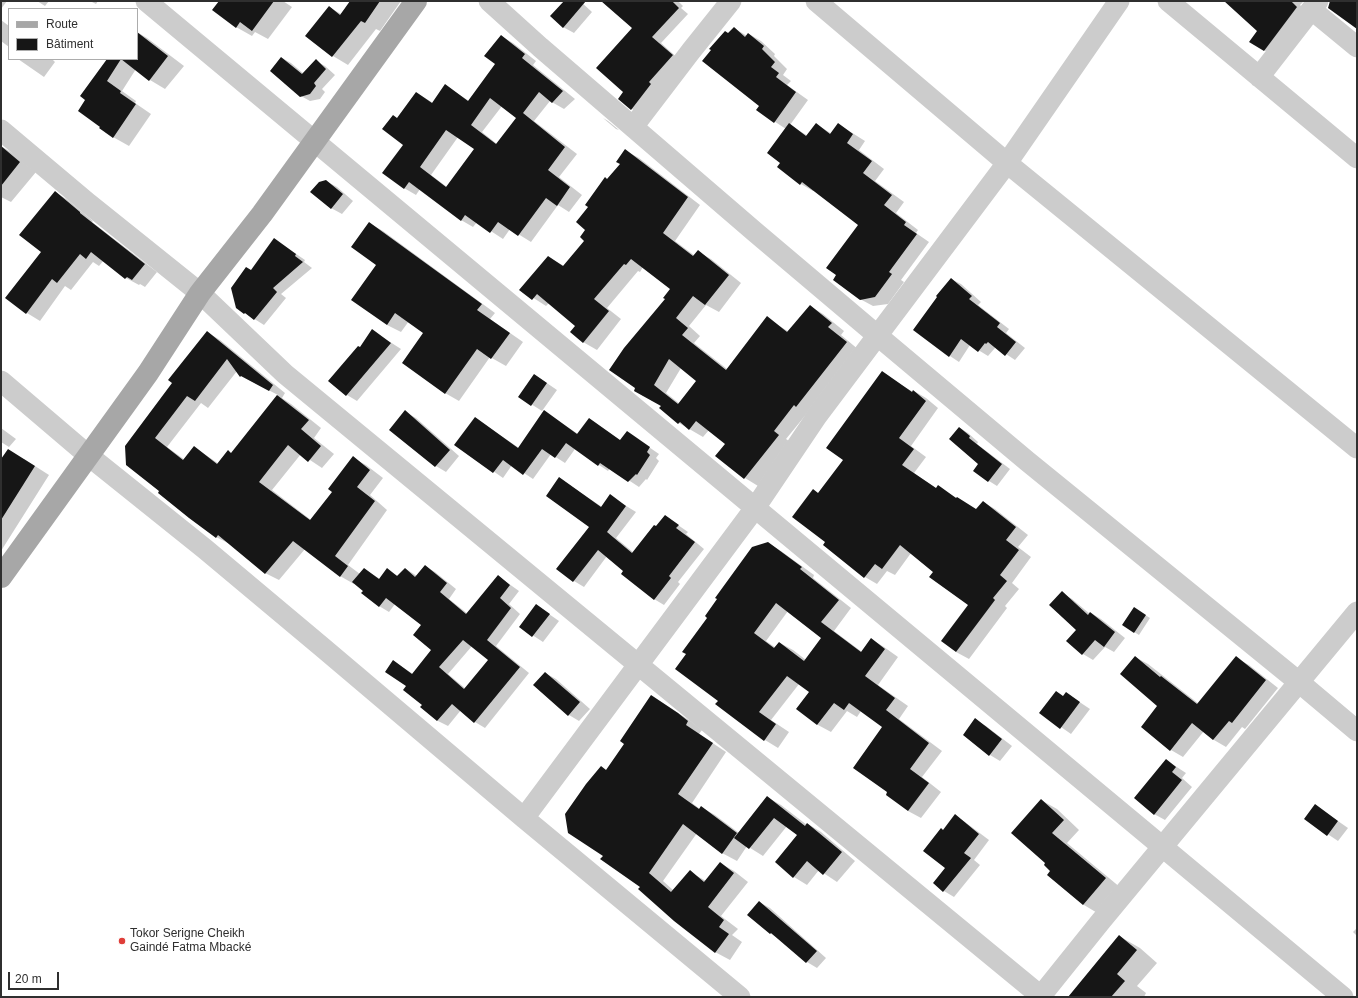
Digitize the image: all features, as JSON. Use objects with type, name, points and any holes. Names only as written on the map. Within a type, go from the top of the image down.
[{"type":"main road","points":[[1,577],[148,373],[200,293],[262,214],[416,1]]},
{"type":"street","points":[[146,1],[1343,997]]},
{"type":"street","points":[[489,1],[633,127],[878,336],[1027,461],[1300,682],[1357,731]]},
{"type":"street","points":[[633,127],[731,1]]},
{"type":"street","points":[[816,1],[1007,163],[1357,448]]},
{"type":"street","points":[[524,818],[755,508],[817,416],[1007,163],[1119,1]]},
{"type":"street","points":[[1168,1],[1357,158]]},
{"type":"street","points":[[1259,77],[1315,5],[1357,47]]},
{"type":"street","points":[[1,130],[89,204],[200,293],[285,374],[1041,997],[1162,847],[1357,612]]},
{"type":"street","points":[[1,381],[89,456],[216,559],[732,995]]},
{"type":"building","points":[[219,1],[274,1],[252,31],[240,22],[236,28],[212,10]]},
{"type":"building","points":[[350,1],[380,1],[365,23],[361,21],[332,57],[305,36],[329,6],[340,15]]},
{"type":"building","points":[[564,1],[586,1],[563,28],[550,16]]},
{"type":"building","points":[[601,1],[672,1],[679,8],[652,37],[673,55],[649,82],[651,84],[631,110],[618,99],[623,92],[596,68],[632,28]]},
{"type":"building","points":[[1224,1],[1291,1],[1297,7],[1264,51],[1249,42],[1257,31]]},
{"type":"building","points":[[1330,1],[1357,1],[1357,29],[1328,8]]},
{"type":"building","points":[[734,27],[745,37],[748,33],[764,46],[762,49],[775,62],[771,67],[779,73],[776,77],[796,92],[774,123],[756,110],[759,106],[702,61],[711,50],[709,49],[725,31],[728,33]]},
{"type":"building","points":[[138,33],[168,56],[149,81],[122,60],[138,60]]},
{"type":"building","points":[[501,35],[525,54],[522,58],[563,91],[552,103],[539,92],[523,113],[565,147],[548,170],[570,187],[557,206],[546,198],[518,236],[498,222],[490,233],[465,215],[461,221],[409,182],[404,189],[382,173],[403,145],[382,129],[393,115],[397,118],[416,92],[432,103],[445,84],[468,101],[495,64],[484,56]],"holes":[[[490,98],[516,118],[496,144],[471,125]],[[446,130],[474,149],[446,187],[420,167]]]},
{"type":"building","points":[[281,57],[302,74],[316,59],[326,69],[314,83],[316,86],[310,94],[300,97],[270,71]]},
{"type":"building","points":[[106,60],[120,60],[107,81],[121,91],[120,93],[136,104],[113,138],[78,111],[85,100],[80,96]]},
{"type":"building","points":[[789,123],[806,136],[816,123],[830,134],[838,123],[853,134],[847,143],[872,161],[863,173],[892,195],[884,205],[906,222],[904,225],[917,234],[889,272],[892,274],[875,297],[860,300],[833,280],[836,275],[826,268],[858,225],[802,182],[800,185],[777,167],[780,163],[767,153]]},
{"type":"building","points":[[1,146],[20,162],[1,186]]},
{"type":"building","points":[[625,149],[688,197],[663,233],[693,256],[698,250],[729,275],[705,305],[693,296],[676,318],[688,328],[682,335],[726,370],[767,316],[787,332],[810,305],[832,323],[828,327],[847,342],[796,407],[794,405],[774,431],[779,435],[744,479],[715,456],[725,444],[696,421],[689,430],[680,422],[678,424],[659,408],[661,406],[634,391],[635,388],[609,370],[624,348],[665,299],[663,298],[670,289],[631,259],[626,265],[624,264],[594,299],[609,311],[583,343],[570,332],[575,326],[537,294],[532,300],[519,290],[548,256],[563,266],[584,241],[580,237],[585,230],[576,222],[588,207],[585,205],[605,177],[607,179],[620,164],[616,162]],"holes":[[[669,359],[696,381],[678,404],[654,385]]]},
{"type":"building","points":[[326,180],[343,194],[331,209],[310,192],[319,182]]},
{"type":"building","points":[[55,191],[80,213],[145,264],[132,280],[127,277],[125,279],[91,252],[86,259],[80,254],[57,283],[52,279],[26,314],[5,298],[41,252],[19,235]]},
{"type":"building","points":[[369,222],[482,304],[477,310],[510,333],[491,359],[477,349],[445,394],[402,363],[423,333],[395,313],[387,325],[351,300],[376,265],[351,247]]},
{"type":"building","points":[[274,238],[296,254],[295,256],[303,262],[273,288],[277,292],[254,320],[236,308],[231,288],[246,267],[251,270]]},
{"type":"building","points":[[951,278],[972,296],[969,299],[1000,323],[997,327],[1016,342],[1005,356],[988,342],[986,344],[985,343],[978,352],[961,339],[949,357],[913,330],[937,297],[936,296]]},
{"type":"building","points":[[372,329],[391,343],[346,396],[328,381],[358,346],[360,347]]},
{"type":"building","points":[[207,331],[273,385],[269,391],[241,376],[240,377],[227,359],[195,401],[187,396],[155,438],[183,460],[194,446],[217,464],[228,450],[231,453],[277,395],[309,420],[301,429],[321,446],[308,462],[288,445],[259,482],[310,520],[332,492],[328,489],[353,456],[370,470],[357,487],[375,501],[335,556],[348,566],[340,577],[293,541],[265,574],[218,535],[216,538],[189,518],[158,493],[159,491],[126,465],[125,446],[172,383],[168,380]]},
{"type":"building","points":[[882,371],[912,392],[913,390],[926,401],[899,438],[914,449],[902,465],[936,488],[938,485],[956,498],[957,497],[976,509],[983,501],[1016,527],[1006,540],[1019,550],[1000,575],[1007,581],[993,598],[995,600],[956,652],[941,641],[968,605],[929,577],[933,572],[900,545],[882,569],[875,564],[864,578],[823,545],[825,542],[792,517],[813,489],[818,493],[843,460],[826,448]]},
{"type":"building","points":[[534,374],[547,383],[531,406],[518,397]]},
{"type":"building","points":[[405,410],[450,450],[435,467],[389,430]]},
{"type":"building","points":[[544,410],[577,434],[589,418],[620,440],[627,431],[650,447],[647,452],[650,455],[637,475],[636,474],[628,482],[600,463],[598,466],[566,443],[555,458],[542,449],[523,475],[503,460],[493,473],[454,445],[475,417],[518,448]]},
{"type":"building","points":[[959,427],[970,436],[969,438],[1002,464],[988,482],[973,471],[978,464],[949,439]]},
{"type":"building","points":[[8,449],[35,466],[1,520],[1,459]]},
{"type":"building","points":[[559,477],[601,507],[610,494],[626,506],[607,532],[632,553],[654,525],[656,526],[665,515],[679,525],[676,528],[695,542],[669,576],[671,578],[654,600],[621,574],[623,571],[598,550],[573,582],[556,569],[589,527],[546,496]]},
{"type":"building","points":[[768,542],[802,567],[800,569],[839,600],[821,622],[861,652],[871,638],[885,649],[865,676],[895,698],[886,710],[929,743],[910,769],[929,783],[908,811],[886,795],[887,792],[853,768],[882,727],[849,703],[844,710],[834,703],[817,725],[796,709],[809,692],[787,676],[759,712],[776,724],[764,741],[715,704],[718,701],[675,669],[686,654],[682,652],[707,618],[705,616],[717,599],[715,598],[752,547]],"holes":[[[776,603],[821,638],[804,661],[779,642],[774,648],[754,633]]]},
{"type":"building","points":[[425,565],[447,583],[440,592],[466,614],[498,575],[510,585],[500,598],[511,608],[487,640],[520,667],[474,723],[452,704],[437,721],[420,707],[422,705],[403,690],[406,686],[385,672],[393,660],[412,674],[431,650],[413,635],[421,625],[386,598],[379,607],[361,593],[363,591],[352,582],[364,568],[379,579],[387,568],[397,576],[405,568],[415,577]],"holes":[[[463,640],[488,660],[464,689],[439,667]]]},
{"type":"building","points":[[1062,591],[1088,615],[1090,612],[1115,632],[1104,647],[1095,640],[1082,655],[1066,641],[1076,630],[1049,605]]},
{"type":"building","points":[[536,604],[550,614],[532,637],[519,627]]},
{"type":"building","points":[[1134,607],[1146,615],[1134,633],[1122,625]]},
{"type":"building","points":[[1135,656],[1160,677],[1161,676],[1197,704],[1236,656],[1266,680],[1232,723],[1229,721],[1213,740],[1192,723],[1170,751],[1141,727],[1157,706],[1120,674]]},
{"type":"building","points":[[545,672],[580,702],[568,716],[533,685]]},
{"type":"building","points":[[1056,691],[1063,696],[1066,692],[1080,702],[1060,729],[1039,713]]},
{"type":"building","points":[[651,695],[688,721],[686,725],[713,743],[678,794],[699,809],[701,806],[737,833],[722,854],[683,824],[649,873],[671,892],[690,870],[704,882],[720,862],[734,873],[708,907],[724,920],[719,927],[729,934],[715,953],[674,921],[638,889],[640,887],[600,859],[603,856],[568,833],[565,814],[601,766],[606,770],[624,744],[620,741]]},
{"type":"building","points":[[975,718],[1002,739],[989,756],[963,735]]},
{"type":"building","points":[[1166,759],[1176,767],[1172,772],[1182,780],[1154,815],[1134,798]]},
{"type":"building","points":[[767,796],[805,826],[807,823],[842,852],[823,875],[807,861],[793,878],[775,862],[797,835],[774,818],[749,849],[734,838]]},
{"type":"building","points":[[1041,799],[1064,820],[1052,833],[1106,878],[1083,905],[1047,875],[1050,871],[1044,865],[1045,863],[1011,833]]},
{"type":"building","points":[[1315,804],[1338,821],[1327,836],[1304,819]]},
{"type":"building","points":[[955,814],[979,834],[964,853],[971,858],[943,892],[933,883],[945,868],[923,851],[941,828],[943,830]]},
{"type":"building","points":[[759,901],[817,951],[806,963],[747,915]]},
{"type":"building","points":[[1119,935],[1137,950],[1117,974],[1125,981],[1111,997],[1068,997]]},
{"type":"place","name":"Tokor Serigne Cheikh Gaindé Fatma Mbacké","points":[[122,941]]}]
